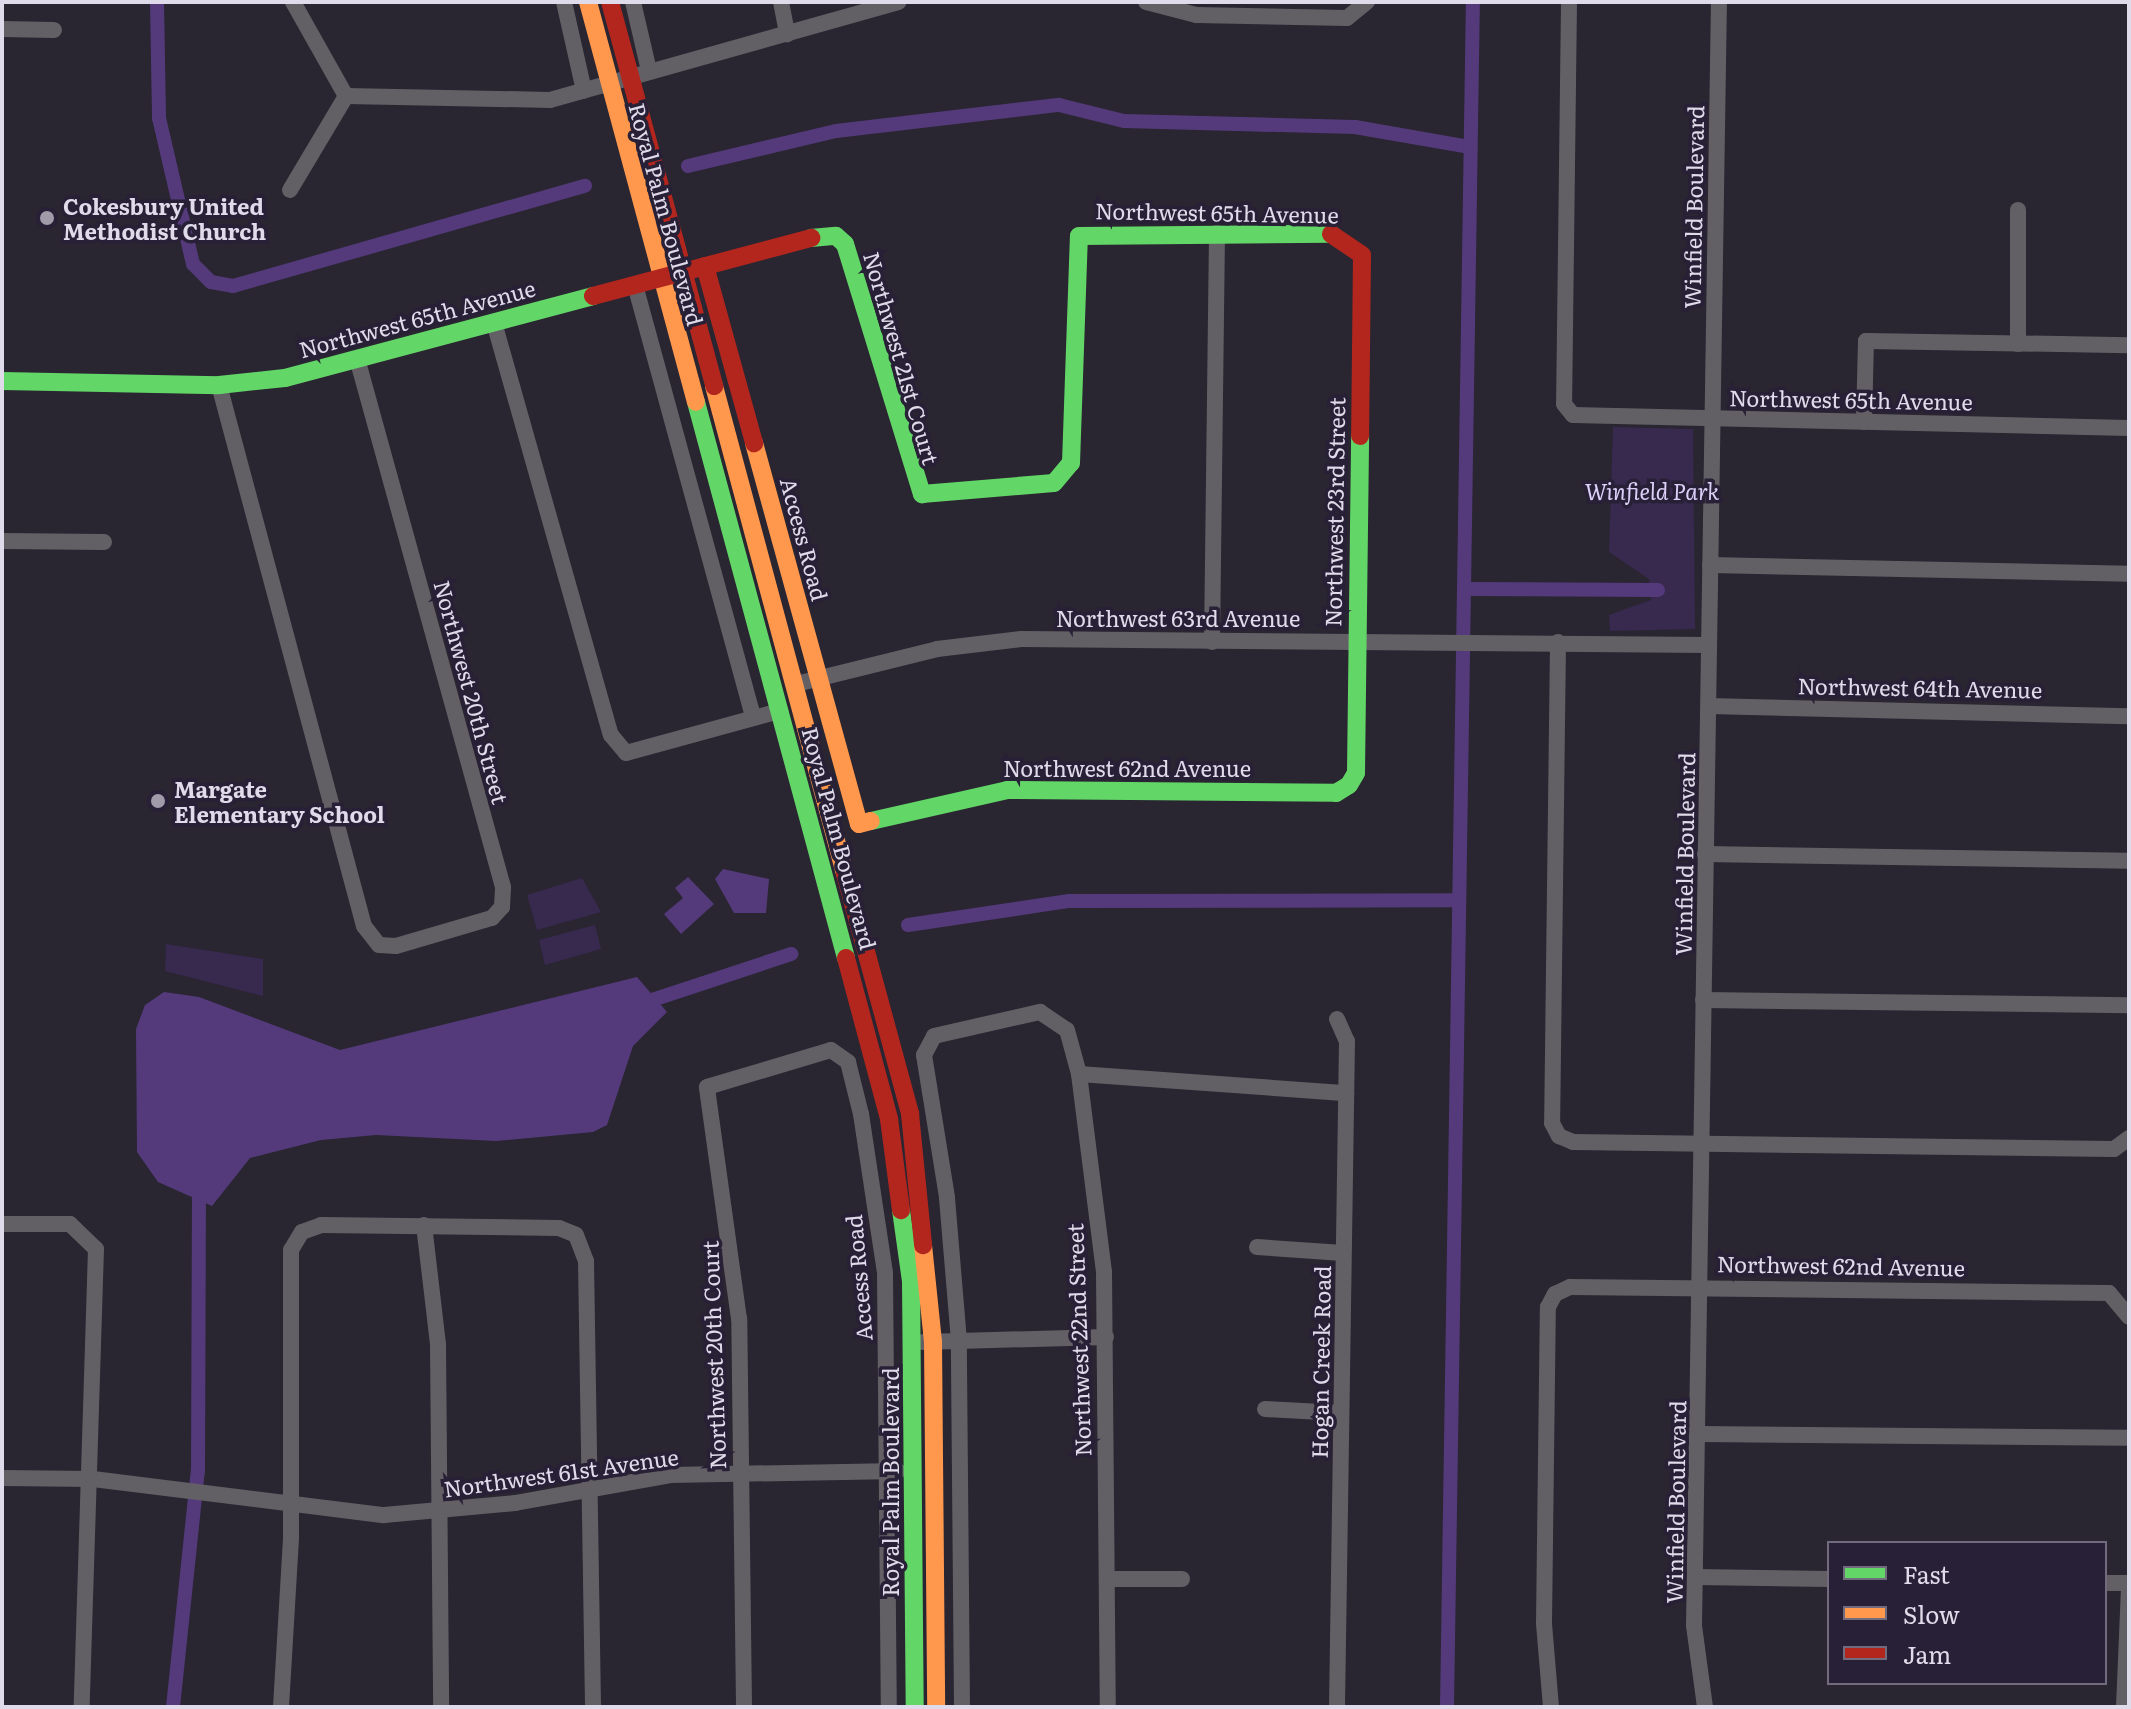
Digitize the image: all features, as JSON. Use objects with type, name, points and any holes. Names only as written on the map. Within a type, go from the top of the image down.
[{"type":"main road","name":"Royal Palm Boulevard","points":[[588,2],[659,278],[765,656],[889,1119],[908,1244],[913,1342],[915,1707]]},
{"type":"main road","name":"Royal Palm Boulevard","points":[[610,2],[679,273],[796,684],[910,1114],[933,1342],[936,1707]]},
{"type":"main road","name":"Northwest 65th Avenue","points":[[1065,476],[1079,236],[1338,234],[1354,241]]},
{"type":"main road","name":"Northwest 65th Avenue","points":[[2,381],[219,385],[358,362],[659,278],[836,236]]},
{"type":"main road","name":"Northwest 21st Court","points":[[836,236],[845,244],[922,494],[1054,483],[1065,476]]},
{"type":"main road","name":"Northwest 23rd Street","points":[[1349,785],[1356,773],[1362,255],[1354,241]]},
{"type":"main road","name":"Access Road","points":[[705,266],[859,824]]},
{"type":"main road","points":[[765,656],[796,684]]},
{"type":"main road","points":[[780,711],[808,730]]},
{"type":"main road","name":"Northwest 62nd Avenue","points":[[859,824],[1007,790],[1336,793],[1349,785]]},
{"type":"street","points":[[293,2],[346,96]]},
{"type":"street","points":[[564,2],[584,91]]},
{"type":"street","points":[[633,2],[649,71]]},
{"type":"street","points":[[781,2],[787,34]]},
{"type":"street","points":[[346,96],[550,100],[899,2]]},
{"type":"street","points":[[1146,2],[1347,18],[1365,7]]},
{"type":"street","name":"Northwest 65th Avenue","points":[[1569,2],[1564,404],[1573,415],[1712,421],[2129,428]]},
{"type":"street","name":"Winfield Boulevard","points":[[1705,1707],[1695,1577],[1719,2]]},
{"type":"street","points":[[2,29],[54,30]]},
{"type":"street","points":[[290,190],[346,96]]},
{"type":"street","points":[[2018,210],[2018,344]]},
{"type":"street","points":[[1212,642],[1217,233]]},
{"type":"street","points":[[635,285],[753,717]]},
{"type":"street","points":[[495,326],[611,735],[626,753],[780,711]]},
{"type":"street","points":[[1864,422],[1866,341],[2129,345]]},
{"type":"street","name":"Northwest 20th Street","points":[[219,385],[364,926],[379,945],[492,918],[502,907],[503,887],[358,362]]},
{"type":"street","points":[[2,541],[104,542]]},
{"type":"street","points":[[1710,565],[2129,574]]},
{"type":"street","name":"Northwest 63rd Avenue","points":[[796,684],[983,642],[1475,641],[1709,645]]},
{"type":"street","points":[[1558,642],[1552,1123],[1559,1136],[1700,1143],[2128,1141]]},
{"type":"street","name":"Northwest 64th Avenue","points":[[1709,706],[2129,716]]},
{"type":"street","points":[[1705,854],[2129,861]]},
{"type":"street","points":[[1703,1000],[2129,1005]]},
{"type":"street","name":"Northwest 22nd Street","points":[[959,1341],[927,1043],[1040,1012],[1067,1030],[1079,1074],[1106,1337],[1108,1707]]},
{"type":"street","name":"Hogan Creek Road","points":[[1337,1019],[1347,1041],[1337,1707]]},
{"type":"street","name":"Access Road","points":[[831,1050],[848,1062],[876,1202],[889,1333],[889,1707]]},
{"type":"street","name":"Northwest 20th Court","points":[[744,1707],[739,1319],[707,1087],[831,1050]]},
{"type":"street","points":[[1079,1074],[1346,1093]]},
{"type":"street","points":[[2,1224],[70,1224],[86,1232],[96,1249],[93,1479],[82,1707]]},
{"type":"street","points":[[281,1707],[291,1506],[291,1250],[302,1232],[321,1225],[559,1228],[576,1235],[586,1261],[593,1707]]},
{"type":"street","points":[[424,1225],[438,1345],[441,1707]]},
{"type":"street","points":[[1257,1247],[1343,1253]]},
{"type":"street","name":"Northwest 62nd Avenue","points":[[1551,1707],[1544,1623],[1548,1307],[1555,1294],[1570,1287],[2109,1293],[2127,1310]]},
{"type":"street","points":[[913,1342],[1106,1337]]},
{"type":"street","points":[[959,1341],[962,1707]]},
{"type":"street","points":[[1265,1409],[1341,1413]]},
{"type":"street","points":[[1699,1434],[2129,1438]]},
{"type":"street","name":"Northwest 61st Avenue","points":[[2,1478],[93,1479],[291,1506],[440,1512],[591,1485],[740,1474],[936,1472]]},
{"type":"street","points":[[1695,1577],[1827,1579]]},
{"type":"street","points":[[1108,1579],[1182,1579]]},
{"type":"street","points":[[2107,1583],[2129,1583]]},
{"type":"street","points":[[2124,1707],[2129,1590]]},
{"type":"green space","name":"Winfield Park","points":[[1613,427],[1693,429],[1695,629],[1610,631],[1609,615],[1651,600],[1649,579],[1609,552]]},
{"type":"green space","points":[[582,878],[601,912],[537,930],[527,895]]},
{"type":"green space","points":[[595,925],[601,949],[545,965],[539,940]]},
{"type":"green space","points":[[166,944],[263,959],[263,996],[165,971]]},
{"type":"shaded area","points":[[723,869],[769,879],[766,913],[734,913],[715,879]]},
{"type":"shaded area","points":[[688,877],[714,904],[681,934],[664,914],[683,898],[675,888]]},
{"type":"shaded area","points":[[637,977],[667,1012],[633,1046],[607,1125],[593,1132],[496,1141],[376,1135],[321,1140],[250,1158],[212,1206],[158,1182],[137,1152],[136,1029],[145,1005],[164,992],[199,997],[340,1050]]},
{"type":"waterway","points":[[157,2],[159,118],[193,264],[211,282],[233,286],[585,186]]},
{"type":"waterway","points":[[1447,1707],[1473,2]]},
{"type":"waterway","points":[[688,166],[836,131],[1059,105],[1124,121],[1355,127],[1470,147]]},
{"type":"waterway","points":[[1464,589],[1658,590]]},
{"type":"waterway","points":[[908,925],[1069,901],[1459,900]]},
{"type":"waterway","points":[[631,1007],[791,954]]},
{"type":"waterway","points":[[173,1707],[198,1471],[199,1189]]},
{"type":"traffic: fast","points":[[811,238],[836,236],[845,244],[922,494],[1054,483],[1071,463],[1079,236],[1331,234]]},
{"type":"traffic: fast","points":[[2,381],[219,385],[285,378],[593,296]]},
{"type":"traffic: fast","points":[[696,402],[846,958]]},
{"type":"traffic: fast","points":[[871,821],[1007,790],[1336,793],[1349,785],[1356,773],[1360,436]]},
{"type":"traffic: fast","points":[[901,1210],[911,1281],[915,1707]]},
{"type":"traffic: slow","points":[[588,2],[696,402]]},
{"type":"traffic: slow","points":[[714,386],[845,874]]},
{"type":"traffic: slow","points":[[754,443],[859,824],[871,821]]},
{"type":"traffic: slow","points":[[923,1245],[933,1342],[936,1707]]},
{"type":"traffic: jam","points":[[610,2],[714,386]]},
{"type":"traffic: jam","points":[[1331,234],[1362,255],[1360,436]]},
{"type":"traffic: jam","points":[[593,296],[811,238]]},
{"type":"traffic: jam","points":[[705,266],[754,443]]},
{"type":"traffic: jam","points":[[845,874],[910,1114],[923,1245]]},
{"type":"traffic: jam","points":[[846,958],[889,1119],[901,1210]]},
{"type":"place","name":"Cokesbury United Methodist Church","points":[[47,218]]},
{"type":"place","name":"Margate Elementary School","points":[[158,801]]}]
